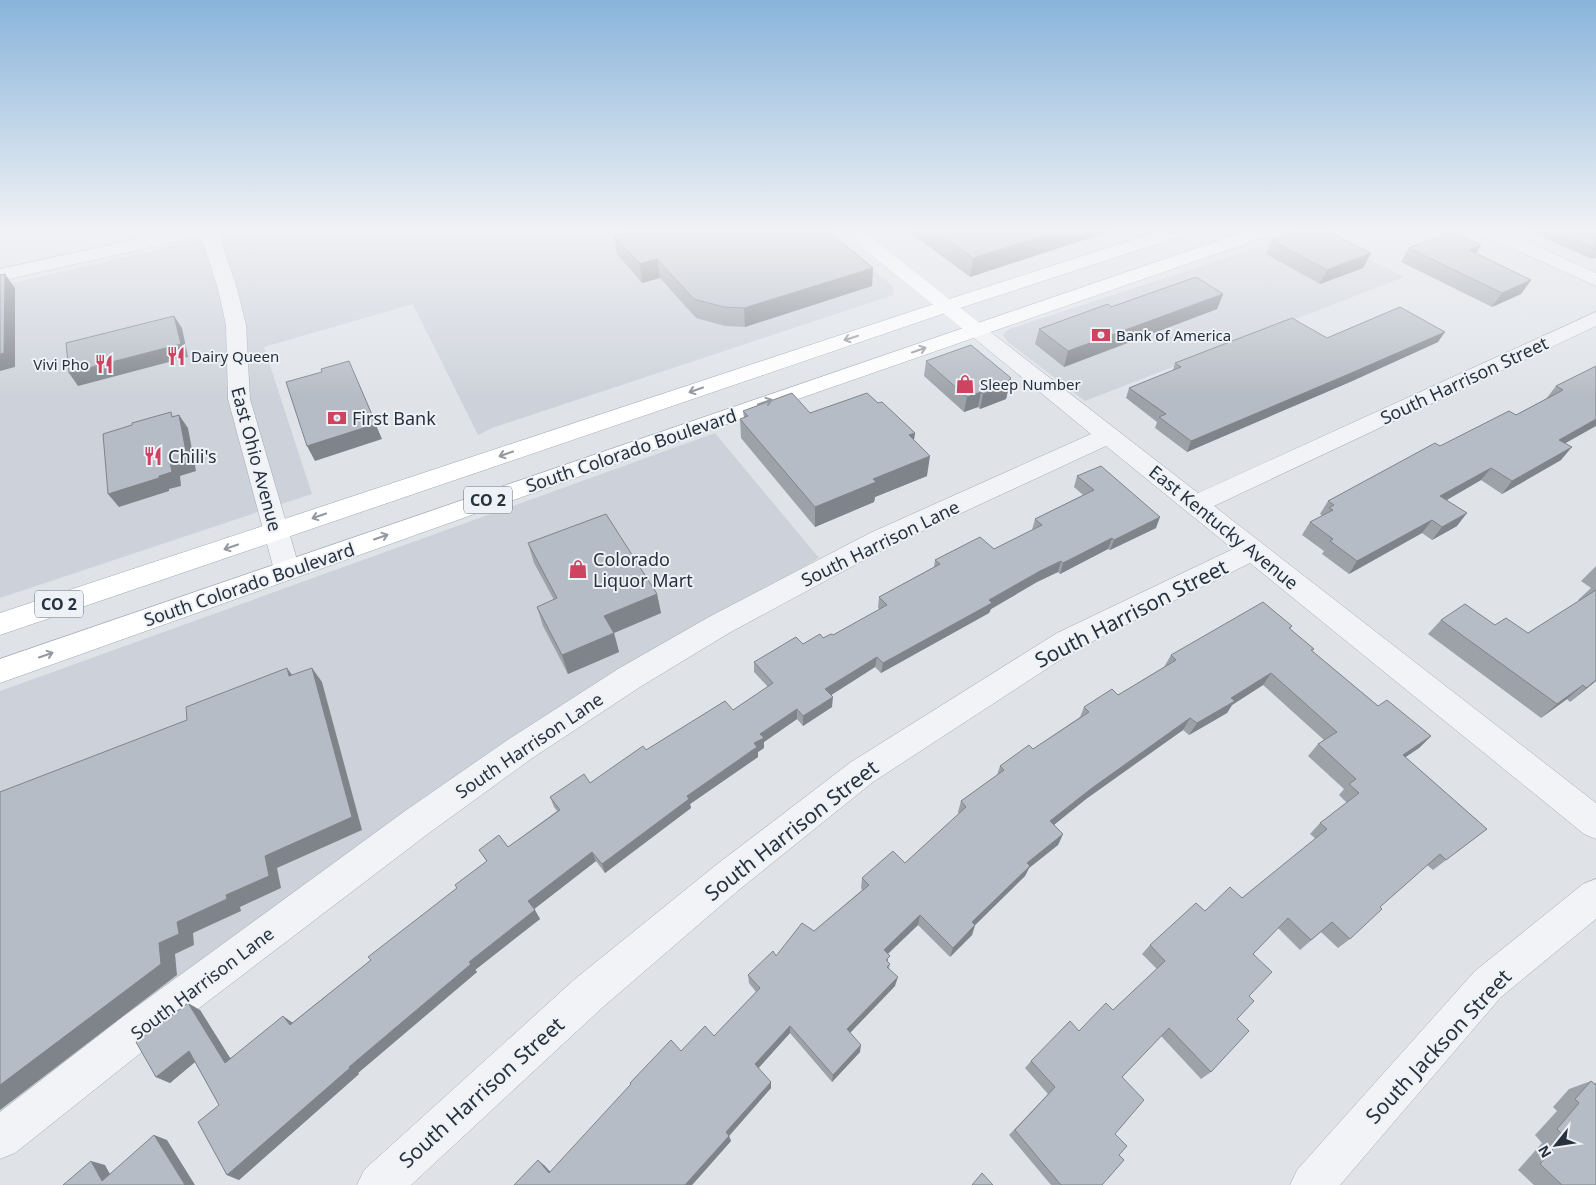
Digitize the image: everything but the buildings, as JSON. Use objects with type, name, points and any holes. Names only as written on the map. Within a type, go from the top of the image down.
[{"type":"main road","name":"East Kentucky Avenue","points":[[921,286],[976,330]]},
{"type":"main road","name":"South Colorado Boulevard","points":[[0,624],[1007,286]]},
{"type":"main road","name":"South Colorado Boulevard","points":[[0,671],[1103,286]]},
{"type":"street","name":"East Ohio Avenue","points":[[225,286],[235,320],[238,345],[236,377],[239,399],[288,570]]},
{"type":"street","name":"South Harrison Street","points":[[1196,504],[1596,318]]},
{"type":"street","name":"East Kentucky Avenue","points":[[976,330],[1593,815]]},
{"type":"street","name":"South Harrison Lane","points":[[0,1138],[138,1030],[417,822],[520,749],[629,678],[719,625],[879,540],[1109,435]]},
{"type":"street","name":"South Harrison Street","points":[[379,1185],[589,993],[728,877],[862,772],[1067,641],[1254,550]]},
{"type":"street","name":"South Jackson Street","points":[[1312,1185],[1488,984],[1596,896]]},
{"type":"shaded area","points":[[0,286],[893,286],[893,295],[492,428],[478,435],[413,304],[264,347],[312,494],[0,598]]},
{"type":"shaded area","points":[[1139,286],[1380,286],[1085,401],[1008,342],[1003,335],[1009,329]]},
{"type":"shaded area","points":[[715,433],[819,558],[743,602],[0,1120],[0,691]]},
{"type":"place","name":"Bank of America","points":[[1101,335]]},
{"type":"place","name":"Dairy Queen","points":[[176,356]]},
{"type":"place","name":"Vivi Pho","points":[[104,364]]},
{"type":"place","name":"Sleep Number","points":[[965,384]]},
{"type":"place","name":"First Bank","points":[[337,418]]},
{"type":"place","name":"Chili's","points":[[153,456]]},
{"type":"place","name":"Colorado Liquor Mart","points":[[578,569]]}]
